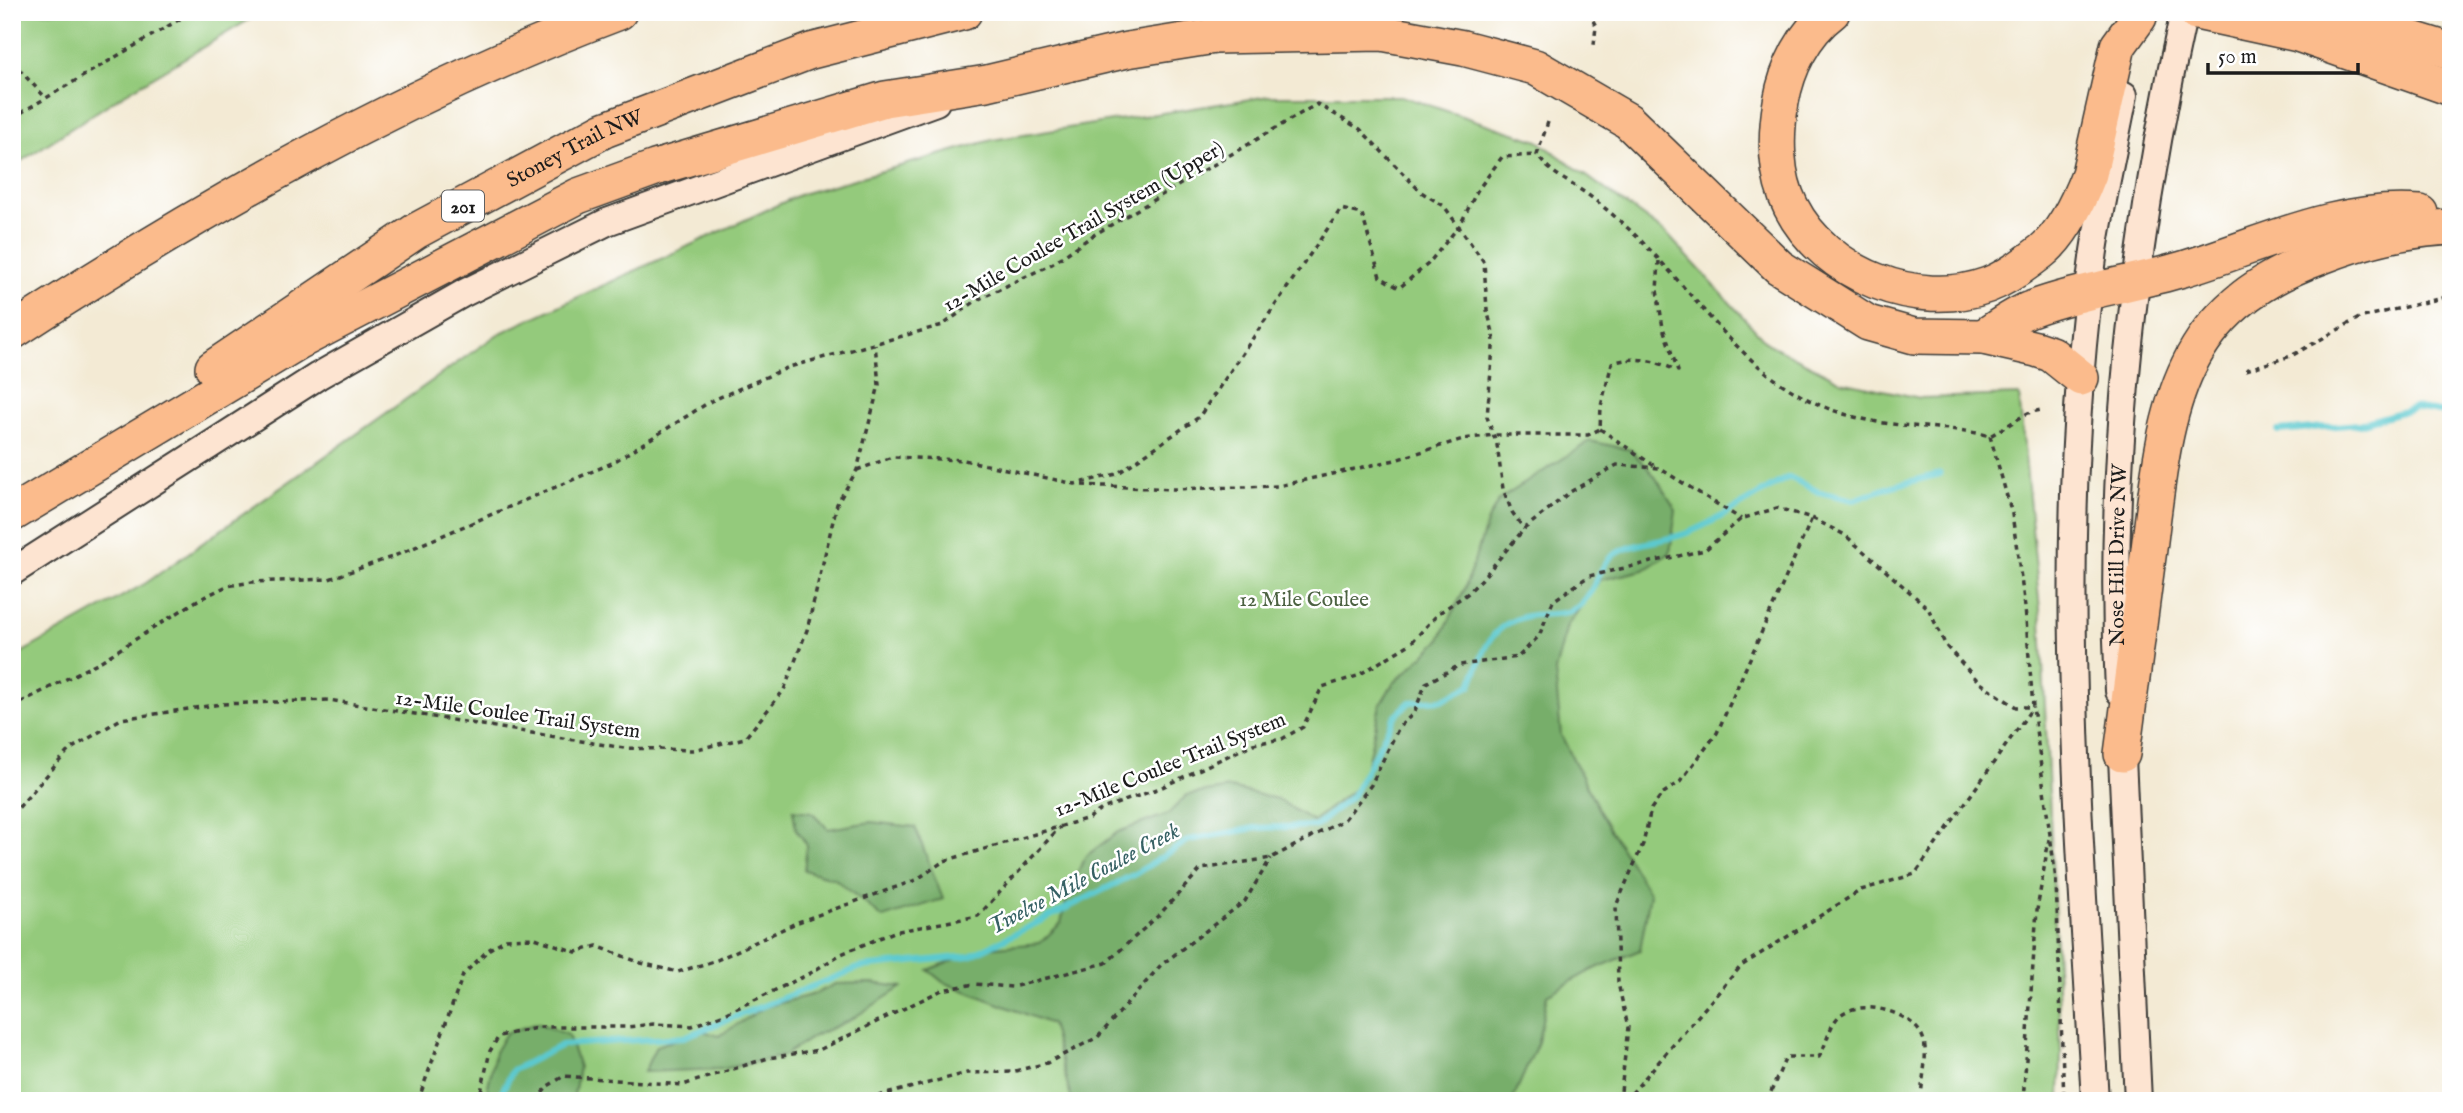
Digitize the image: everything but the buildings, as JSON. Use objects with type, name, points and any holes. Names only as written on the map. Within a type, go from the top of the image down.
[{"type":"highway","points":[[12,332],[243,190],[360,126],[468,75],[619,12]]},
{"type":"highway","name":"Stoney Trail NW","points":[[12,502],[416,231],[604,130],[811,51],[964,12]]},
{"type":"highway","points":[[1832,12],[1804,42],[1785,80],[1777,121],[1778,167],[1791,206],[1815,241],[1847,266],[1878,283],[1917,292],[1962,291],[1989,285],[2044,250],[2070,214],[2089,174],[2118,84],[2118,46],[2140,15]]},
{"type":"highway","points":[[2196,12],[2298,34],[2451,89]]},
{"type":"highway","points":[[2324,12],[2451,51]]},
{"type":"highway","points":[[12,514],[298,342],[578,196],[654,168],[885,99],[987,83],[1127,50],[1215,36],[1382,33],[1463,48],[1535,67],[1628,121],[1779,267],[1868,323],[1914,336],[1983,337],[2051,354],[2081,378]]},
{"type":"highway","points":[[1983,337],[2026,310],[2090,291],[2136,282],[2320,224],[2368,214],[2406,212],[2451,216]]},
{"type":"highway","points":[[2122,754],[2160,465],[2172,404],[2183,375],[2204,338],[2226,310],[2258,285],[2290,267],[2388,235],[2451,227]]},
{"type":"street","name":"Nose Hill Drive NW","points":[[2138,1101],[2114,605],[2117,469],[2136,282],[2166,96],[2184,12]]},
{"type":"street","points":[[12,572],[318,376],[464,293],[607,222],[987,83]]},
{"type":"street","name":"Nose Hill Drive NW","points":[[2095,1101],[2073,663],[2081,378],[2094,251],[2118,84]]},
{"type":"path","points":[[12,118],[192,12]]},
{"type":"path","points":[[1588,12],[1594,18],[1596,26],[1594,45]]},
{"type":"path","points":[[12,62],[45,97]]},
{"type":"path","name":"12-Mile Coulee Trail System (Upper)","points":[[12,708],[101,661],[198,600],[227,586],[252,582],[329,579],[392,557],[612,463],[711,401],[767,376],[789,367],[943,325],[978,300],[1052,264],[1092,236],[1317,104],[1360,129],[1421,192],[1444,206],[1460,225]]},
{"type":"path","points":[[1537,155],[1548,122]]},
{"type":"path","points":[[1075,484],[1117,474],[1199,416],[1341,209],[1362,214],[1380,277],[1399,288],[1428,264],[1460,225],[1477,191],[1502,157],[1537,155]]},
{"type":"path","points":[[1537,155],[1544,165],[1603,207],[1659,261],[1729,342],[1765,375],[1798,396],[1866,420],[1967,430],[1990,436],[2028,413],[2041,410]]},
{"type":"path","points":[[1460,225],[1484,262],[1488,310],[1494,336],[1487,417],[1494,435],[1503,489],[1511,512],[1524,528]]},
{"type":"path","points":[[1600,429],[1601,405],[1612,363],[1626,359],[1653,359],[1678,372],[1662,328],[1657,290],[1659,261]]},
{"type":"path","points":[[2246,370],[2291,356],[2360,318],[2451,296]]},
{"type":"path","name":"12-Mile Coulee Trail System","points":[[12,815],[69,750],[121,719],[222,704],[329,700],[624,748],[693,750],[745,738],[784,690],[807,630],[837,505],[857,470],[879,386],[875,344]]},
{"type":"path","points":[[857,470],[892,457],[964,460],[1075,484],[1173,489],[1278,485],[1395,460],[1463,439],[1494,435],[1588,435],[1600,429]]},
{"type":"path","points":[[1600,429],[1659,468]]},
{"type":"path","points":[[1990,436],[2012,514],[2025,607],[2033,707],[2056,880],[2064,1101]]},
{"type":"path","name":"12-Mile Coulee Trail System","points":[[418,1101],[463,975],[488,950],[506,939],[535,937],[576,952],[597,946],[640,963],[678,972],[717,960],[810,918],[916,880],[944,861],[1089,818],[1102,809],[1160,788],[1253,744],[1282,739],[1303,727],[1322,687],[1357,676],[1410,644],[1439,613],[1467,594],[1482,579],[1524,528],[1570,492],[1617,465],[1659,468],[1741,519]]},
{"type":"path","points":[[536,1101],[548,1086],[564,1076],[683,1086],[768,1058],[820,1050],[942,990],[974,984],[1012,987],[1106,963],[1159,915],[1200,869],[1271,858],[1344,820],[1370,785],[1399,727],[1414,713],[1426,683],[1460,665],[1518,657],[1539,636],[1553,601],[1589,576],[1705,550],[1741,519],[1777,508],[1812,518],[1845,535],[1928,608],[1946,646],[1979,682],[2016,707],[2033,707]]},
{"type":"path","points":[[1623,1101],[1628,1027],[1618,984],[1616,906],[1646,836],[1651,809],[1662,794],[1680,782],[1717,733],[1812,518]]},
{"type":"path","points":[[1623,1101],[1741,966],[1861,890],[1914,874],[2033,707]]},
{"type":"path","points":[[480,1101],[489,1051],[499,1036],[541,1027],[627,1027],[654,1024],[692,1026],[727,1013],[809,974],[841,954],[894,932],[978,916],[1062,825]]},
{"type":"path","points":[[2023,1101],[2037,910],[2050,834]]},
{"type":"path","points":[[859,1101],[967,1073],[1011,1072],[1047,1063],[1098,1037],[1161,965],[1245,901],[1271,858]]},
{"type":"path","points":[[1767,1101],[1786,1058],[1819,1057],[1833,1024],[1844,1012],[1863,1009],[1893,1012],[1918,1029],[1924,1041],[1921,1101]]},
{"type":"green space","points":[[12,12],[262,12],[118,98],[12,167]]},
{"type":"green space","name":"12 Mile Coulee","points":[[1269,96],[1401,96],[1538,141],[1667,234],[1767,343],[1841,381],[1920,398],[2019,395],[2041,620],[2061,1053],[2060,1101],[12,1101],[12,658],[146,583],[498,334],[801,194],[992,140]]},
{"type":"green space","points":[[1590,441],[1631,450],[1654,475],[1676,510],[1670,553],[1644,570],[1600,580],[1567,626],[1555,671],[1561,735],[1603,818],[1650,894],[1640,950],[1592,970],[1547,995],[1538,1042],[1512,1101],[1072,1101],[1051,1024],[943,982],[928,970],[985,948],[1040,943],[1061,923],[1069,888],[1086,856],[1118,832],[1168,814],[1187,795],[1230,788],[1277,799],[1313,821],[1363,782],[1380,705],[1393,684],[1439,641],[1464,590],[1489,518],[1499,500]]},
{"type":"green space","points":[[793,810],[812,812],[828,829],[871,822],[915,827],[943,899],[883,918],[835,879],[804,870],[807,845],[796,829]]},
{"type":"green space","points":[[872,983],[902,987],[850,1020],[814,1036],[783,1056],[723,1069],[644,1072],[656,1046],[703,1031],[719,1036],[765,1007],[815,994],[835,984]]},
{"type":"green space","points":[[537,1023],[568,1035],[579,1067],[573,1101],[485,1101],[495,1052],[506,1033]]},
{"type":"waterway","name":"Twelve Mile Coulee Creek","points":[[2278,431],[2359,424],[2415,408],[2451,414]]},
{"type":"waterway","name":"Twelve Mile Coulee Creek","points":[[497,1101],[513,1070],[562,1045],[684,1037],[861,967],[970,956],[1135,874],[1189,840],[1255,828],[1316,826],[1353,795],[1395,716],[1410,702],[1442,700],[1471,685],[1485,648],[1498,630],[1519,618],[1557,614],[1578,606],[1585,600],[1604,566],[1615,554],[1633,546],[1678,536],[1700,527],[1789,477],[1819,492],[1854,500],[1889,487],[1940,474]]}]
